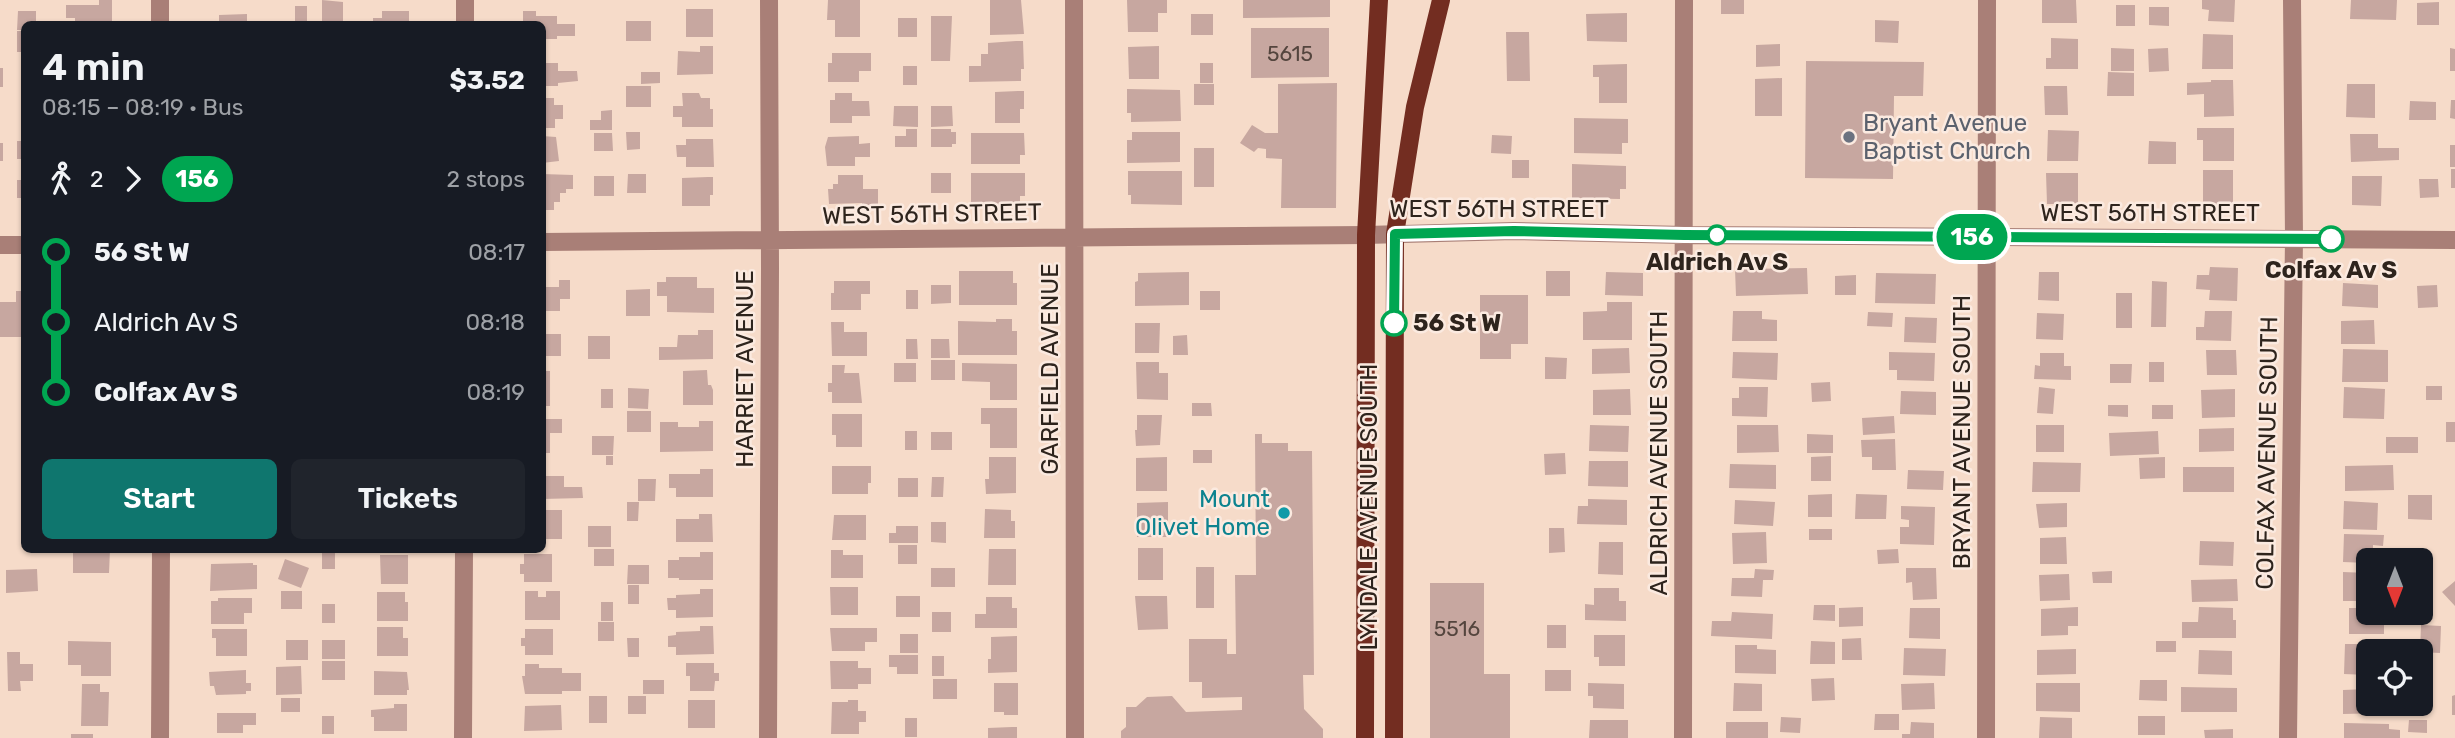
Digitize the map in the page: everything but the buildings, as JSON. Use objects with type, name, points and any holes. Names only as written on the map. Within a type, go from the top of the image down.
[{"type":"main road","points":[[1369,0],[1375,77]]},
{"type":"main road","points":[[1375,77],[1379,0]]},
{"type":"main road","name":"LYNDALE AVENUE SOUTH","points":[[1394,738],[1395,234],[1415,107],[1441,0]]},
{"type":"main road","name":"LYNDALE AVENUE SOUTH","points":[[1365,738],[1366,235],[1375,77]]},
{"type":"street","points":[[160,0],[160,21]]},
{"type":"street","points":[[465,0],[465,21]]},
{"type":"street","name":"HARRIET AVENUE","points":[[768,0],[768,738]]},
{"type":"street","name":"GARFIELD AVENUE","points":[[1074,0],[1075,738]]},
{"type":"street","name":"ALDRICH AVENUE SOUTH","points":[[1683,738],[1684,0]]},
{"type":"street","name":"BRYANT AVENUE SOUTH","points":[[1986,738],[1987,0]]},
{"type":"street","name":"COLFAX AVENUE SOUTH","points":[[2288,738],[2294,239],[2292,0]]},
{"type":"street","name":"WEST 56TH STREET","points":[[546,242],[1366,235],[1514,231],[1684,235],[2455,240]]},
{"type":"street","points":[[0,245],[21,245]]},
{"type":"street","points":[[160,553],[160,738]]},
{"type":"street","points":[[463,738],[464,553]]},
{"type":"bus line","name":"156","points":[[1394,323],[1395,234],[1514,231],[1684,235],[2331,239]]},
{"type":"place","name":"Bryant Avenue Baptist Church","points":[[1849,137]]},
{"type":"place","name":"Aldrich Av S","points":[[1717,235]]},
{"type":"place","name":"Colfax Av S","points":[[2331,239]]},
{"type":"place","name":"56 St W","points":[[1394,323]]},
{"type":"place","name":"Mount Olivet Home","points":[[1284,513]]}]
